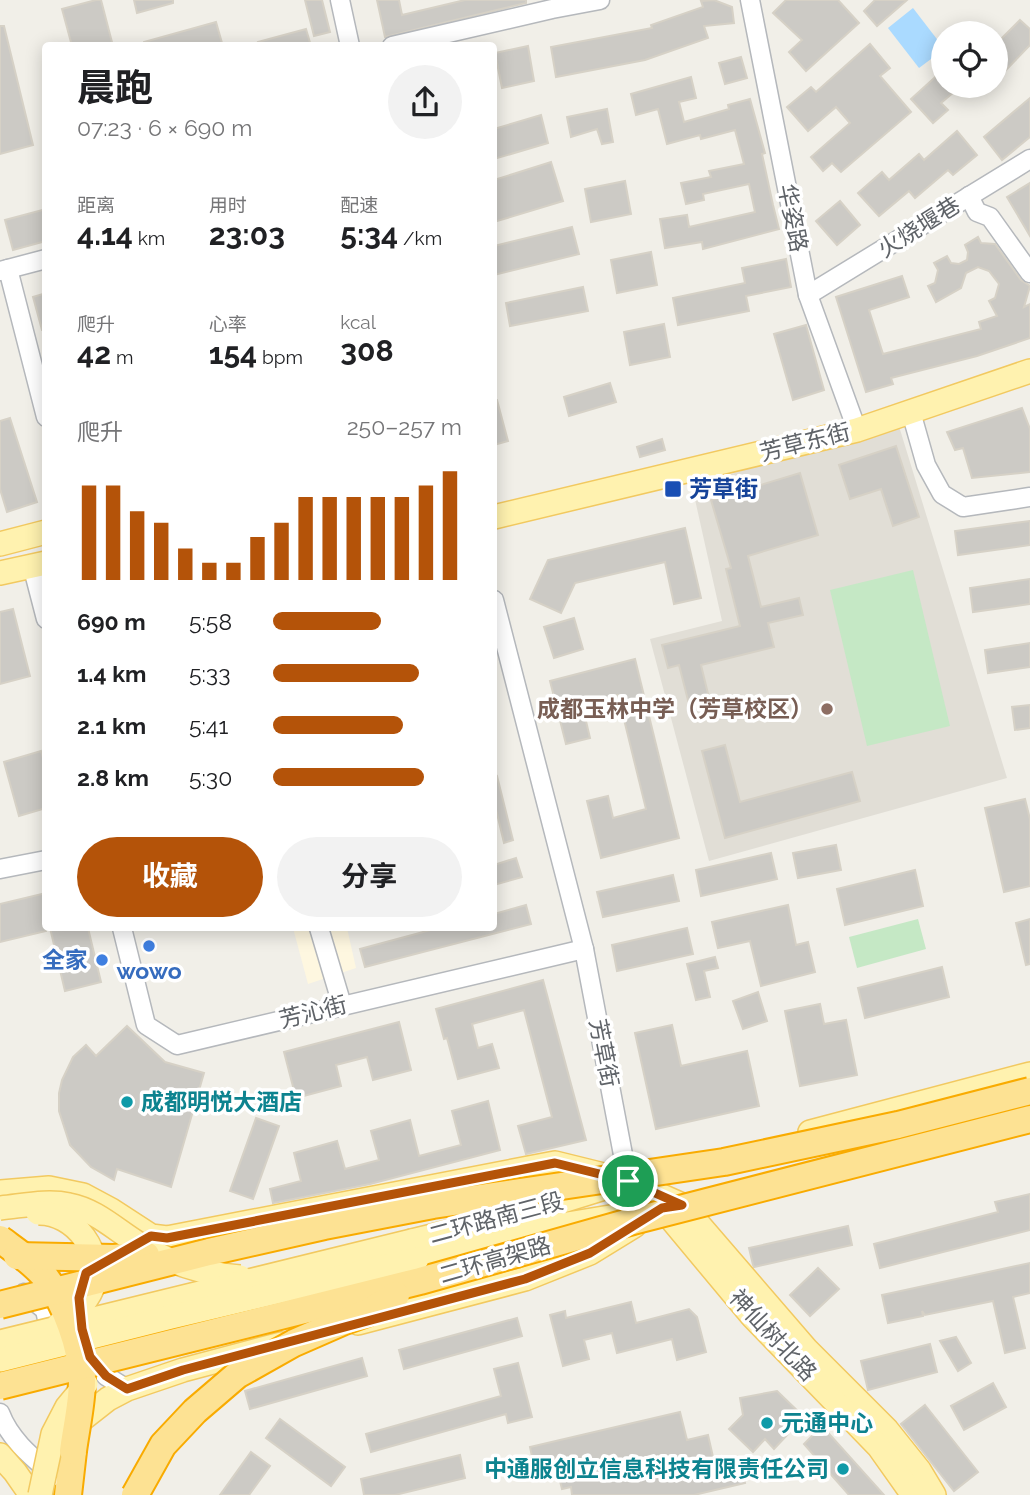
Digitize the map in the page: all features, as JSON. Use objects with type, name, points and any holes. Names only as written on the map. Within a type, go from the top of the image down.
[{"type":"highway","points":[[10,1297],[324,1226],[433,1205],[723,1162],[898,1125],[1030,1091]]},
{"type":"highway","name":"二环高架路","points":[[0,1386],[417,1260],[633,1221],[1030,1118]]},
{"type":"highway","points":[[0,1255],[114,1258],[154,1255],[305,1220],[324,1226]]},
{"type":"highway","points":[[0,1239],[45,1277],[61,1303],[78,1353],[82,1379],[60,1489]]},
{"type":"highway","points":[[135,1495],[163,1445],[195,1411],[237,1375],[294,1343],[367,1313],[417,1260]]},
{"type":"main road","name":"芳草东街","points":[[497,516],[857,430],[1030,371]]},
{"type":"main road","points":[[2,558],[42,535]]},
{"type":"main road","points":[[2,558],[42,546]]},
{"type":"main road","points":[[2,558],[41,560]]},
{"type":"main road","name":"二环路南三段","points":[[0,1342],[257,1278],[417,1260],[513,1216],[628,1181],[1030,1074]]},
{"type":"main road","name":"二环路南三段","points":[[0,1360],[417,1260],[525,1231],[672,1207],[815,1169],[1030,1118]]},
{"type":"main road","points":[[0,1192],[49,1188],[83,1195],[151,1236],[167,1238],[555,1163],[628,1181]]},
{"type":"main road","name":"神仙树北路","points":[[628,1181],[672,1207],[752,1316],[879,1447],[913,1495]]},
{"type":"main road","points":[[0,1208],[50,1203],[71,1205],[98,1216],[138,1244],[178,1264],[218,1275],[257,1278]]},
{"type":"main road","points":[[60,1489],[59,1460],[71,1429],[108,1399],[127,1389],[183,1370],[525,1279],[590,1253],[672,1207],[887,1430],[919,1470],[934,1495]]},
{"type":"main road","points":[[0,1218],[43,1213],[60,1217],[81,1232],[90,1248],[95,1268],[92,1288],[83,1304],[53,1329]]},
{"type":"main road","points":[[40,1495],[53,1434],[67,1407],[114,1353],[147,1328],[171,1317]]},
{"type":"main road","points":[[0,1455],[31,1495]]},
{"type":"street","points":[[340,0],[350,42]]},
{"type":"street","points":[[407,42],[551,4],[600,0]]},
{"type":"street","name":"华姿路","points":[[750,0],[808,295],[857,430]]},
{"type":"street","name":"火烧堰巷","points":[[808,295],[1030,159]]},
{"type":"street","points":[[969,196],[977,212],[990,217],[1030,273]]},
{"type":"street","points":[[42,260],[4,270],[42,403]]},
{"type":"street","points":[[911,412],[926,465],[942,494],[963,507],[1030,497]]},
{"type":"street","name":"芳草街","points":[[497,612],[584,949],[628,1181]]},
{"type":"street","points":[[0,869],[42,861]]},
{"type":"street","name":"芳沁街","points":[[123,931],[146,1025],[177,1045],[584,949]]},
{"type":"street","points":[[319,931],[342,1005]]},
{"type":"street","points":[[10,1297],[86,1273],[151,1236]]},
{"type":"street","points":[[86,1273],[79,1298],[82,1329],[90,1357],[106,1376],[127,1389]]},
{"type":"street","points":[[0,1294],[45,1310],[51,1338],[47,1356],[30,1372]]},
{"type":"street","points":[[0,1380],[90,1357]]},
{"type":"street","points":[[0,1413],[4,1425],[60,1489]]},
{"type":"shaded area","name":"成都玉林中学（芳草校区）","points":[[898,423],[1007,778],[709,861],[650,639],[722,621],[692,486]]},
{"type":"shaded area","points":[[294,931],[348,931],[356,968],[308,984]]},
{"type":"green space","points":[[913,570],[950,726],[867,746],[830,590]]},
{"type":"green space","points":[[918,919],[926,949],[857,968],[849,937]]},
{"type":"water","points":[[913,8],[931,31],[931,59],[919,68],[888,28]]},
{"type":"building","points":[[101,0],[112,42],[71,42],[62,9]]},
{"type":"building","points":[[134,0],[173,0],[173,3],[137,13]]},
{"type":"building","points":[[305,0],[322,0],[330,32],[314,36]]},
{"type":"building","points":[[377,0],[399,0],[402,15],[465,0],[526,0],[526,3],[385,37]]},
{"type":"building","points":[[714,0],[732,7],[734,23],[704,26],[708,38],[645,60],[556,77],[551,47],[652,28],[651,25],[703,7],[701,1]]},
{"type":"building","points":[[786,0],[838,0],[859,23],[806,71],[789,52],[802,40],[773,13]]},
{"type":"building","points":[[875,0],[907,0],[877,26],[864,11]]},
{"type":"building","points":[[1020,20],[1030,29],[1030,45],[1008,68],[1008,32]]},
{"type":"building","points":[[216,22],[222,42],[144,42]]},
{"type":"building","points":[[0,26],[4,26],[33,145],[0,154]]},
{"type":"building","points":[[306,29],[310,42],[258,42]]},
{"type":"building","points":[[870,44],[890,68],[880,76],[911,112],[841,172],[832,163],[823,171],[811,157],[850,123],[836,107],[808,131],[787,107],[811,87],[816,92]]},
{"type":"building","points":[[528,46],[534,81],[502,88],[497,53]]},
{"type":"building","points":[[741,57],[747,78],[725,84],[719,63]]},
{"type":"building","points":[[691,77],[696,98],[679,102],[684,122],[729,109],[728,105],[750,99],[765,153],[762,154],[779,229],[703,249],[702,242],[665,248],[660,219],[687,215],[689,227],[755,212],[749,184],[703,194],[704,200],[686,204],[681,183],[711,177],[709,171],[744,164],[735,130],[701,139],[700,135],[667,144],[658,109],[636,115],[631,94]]},
{"type":"building","points":[[931,81],[931,98],[947,98],[941,103],[948,110],[933,123],[911,99]]},
{"type":"building","points":[[1030,98],[1030,137],[1002,160],[984,137]]},
{"type":"building","points":[[607,109],[613,142],[602,144],[597,129],[571,137],[567,117]]},
{"type":"building","points":[[541,115],[548,143],[497,158],[497,128]]},
{"type":"building","points":[[957,131],[977,155],[953,175],[948,170],[915,198],[909,191],[879,216],[858,193],[882,172],[889,180],[919,154],[924,160]]},
{"type":"building","points":[[551,162],[563,201],[497,221],[497,179]]},
{"type":"building","points":[[625,181],[631,214],[591,222],[585,189]]},
{"type":"building","points":[[1030,183],[1030,236],[1007,197]]},
{"type":"building","points":[[840,201],[860,225],[837,245],[816,221]]},
{"type":"building","points":[[42,210],[42,242],[13,250],[5,220]]},
{"type":"building","points":[[572,227],[579,254],[497,274],[497,245]]},
{"type":"building","points":[[978,237],[981,243],[995,244],[1021,280],[1030,286],[1024,307],[1030,304],[1030,338],[977,356],[891,378],[893,384],[866,392],[836,297],[902,276],[909,297],[869,310],[883,354],[981,329],[979,322],[997,316],[989,301],[995,298],[999,284],[989,271],[978,267],[966,273],[961,288],[936,302],[928,286],[935,283],[938,270],[934,263],[947,256],[951,263],[959,264],[967,260],[965,245]]},
{"type":"building","points":[[651,252],[657,285],[617,293],[611,260]]},
{"type":"building","points":[[786,259],[791,287],[746,296],[749,311],[678,325],[673,298],[745,283],[742,268]]},
{"type":"building","points":[[583,287],[588,311],[510,326],[506,303]]},
{"type":"building","points":[[42,294],[42,330],[33,297]]},
{"type":"building","points":[[664,324],[670,357],[630,365],[624,332]]},
{"type":"building","points":[[806,325],[824,390],[793,400],[774,334]]},
{"type":"building","points":[[610,383],[616,402],[569,416],[564,397]]},
{"type":"building","points":[[497,400],[508,441],[497,444]]},
{"type":"building","points":[[1022,408],[1030,429],[1030,472],[972,478],[963,448],[955,450],[947,432]]},
{"type":"building","points":[[10,418],[37,502],[7,512],[0,489],[0,421]]},
{"type":"building","points":[[662,439],[665,450],[640,457],[637,447]]},
{"type":"building","points":[[896,446],[919,517],[893,526],[881,489],[850,499],[839,465]]},
{"type":"building","points":[[800,473],[818,535],[748,556],[761,607],[799,598],[803,615],[768,623],[774,647],[701,665],[711,706],[691,712],[679,665],[668,668],[662,645],[740,626],[726,569],[731,568],[711,500]]},
{"type":"building","points":[[1030,521],[1030,545],[958,555],[955,531]]},
{"type":"building","points":[[685,528],[701,598],[674,604],[665,562],[575,583],[561,613],[530,599],[548,560]]},
{"type":"building","points":[[1030,579],[1030,604],[973,612],[970,588]]},
{"type":"building","points":[[13,609],[30,676],[0,684],[0,612]]},
{"type":"building","points":[[574,618],[583,649],[554,658],[544,627]]},
{"type":"building","points":[[1030,643],[1030,667],[988,673],[985,650]]},
{"type":"building","points":[[635,659],[679,838],[601,858],[587,801],[608,796],[613,818],[646,809],[618,695],[582,704],[590,738],[566,744],[550,681]]},
{"type":"building","points":[[1030,705],[1030,728],[1015,730],[1012,707]]},
{"type":"building","points":[[725,745],[740,802],[852,772],[860,801],[725,838],[702,751]]},
{"type":"building","points":[[41,751],[42,809],[19,816],[4,762]]},
{"type":"building","points":[[497,776],[513,840],[504,843],[497,814]]},
{"type":"building","points":[[1025,799],[1030,819],[1030,886],[1004,892],[985,808]]},
{"type":"building","points":[[836,845],[841,870],[798,878],[793,853]]},
{"type":"building","points":[[771,853],[777,879],[701,896],[696,870]]},
{"type":"building","points":[[516,858],[522,877],[497,884],[497,864]]},
{"type":"building","points":[[915,870],[923,906],[845,925],[837,889]]},
{"type":"building","points":[[673,875],[679,901],[603,917],[597,892]]},
{"type":"building","points":[[42,894],[42,931],[46,931],[0,942],[0,904]]},
{"type":"building","points":[[526,905],[531,924],[365,967],[360,949],[427,931],[497,931],[497,913]]},
{"type":"building","points":[[788,905],[796,945],[808,942],[815,972],[761,986],[750,941],[718,948],[712,922]]},
{"type":"building","points":[[1030,919],[1030,964],[1026,965],[1016,923]]},
{"type":"building","points":[[687,928],[693,954],[617,971],[612,945]]},
{"type":"building","points":[[51,931],[89,931],[101,982],[65,991]]},
{"type":"building","points":[[715,957],[718,968],[704,971],[710,997],[696,1000],[687,964]]},
{"type":"building","points":[[942,967],[949,997],[865,1018],[858,988]]},
{"type":"building","points":[[543,980],[586,1140],[526,1154],[518,1126],[552,1117],[524,1010],[472,1024],[478,1048],[492,1044],[499,1068],[458,1079],[436,1009]]},
{"type":"building","points":[[758,992],[767,1021],[743,1029],[733,1001]]},
{"type":"building","points":[[820,1004],[824,1024],[846,1020],[857,1075],[800,1086],[785,1011]]},
{"type":"building","points":[[399,1022],[411,1070],[373,1080],[367,1057],[336,1065],[341,1086],[296,1098],[284,1052]]},
{"type":"building","points":[[672,1025],[681,1066],[747,1051],[759,1106],[656,1129],[635,1033]]},
{"type":"building","name":"成都明悦大酒店","points":[[127,1026],[165,1062],[204,1073],[171,1187],[117,1169],[114,1180],[91,1167],[70,1145],[59,1111],[62,1080],[73,1057],[86,1045],[96,1056]]},
{"type":"building","points":[[488,1101],[500,1150],[370,1184],[273,1203],[270,1189],[301,1181],[294,1153],[337,1141],[345,1169],[379,1160],[371,1131],[410,1120],[419,1156],[461,1145],[452,1111]]},
{"type":"building","points":[[256,1118],[279,1126],[253,1199],[230,1191]]},
{"type":"building","points":[[1030,1194],[1030,1230],[880,1268],[874,1244],[998,1212],[995,1202]]},
{"type":"building","points":[[848,1226],[852,1245],[754,1267],[753,1265],[749,1248]]},
{"type":"building","points":[[1030,1263],[1030,1293],[1013,1297],[1025,1348],[1005,1353],[993,1301],[925,1315],[922,1311],[923,1316],[888,1323],[882,1295]]},
{"type":"building","points":[[818,1268],[839,1289],[810,1316],[790,1295]]},
{"type":"building","points":[[631,1302],[636,1323],[689,1309],[697,1317],[706,1352],[677,1360],[672,1339],[617,1353],[612,1333],[584,1340],[589,1359],[563,1366],[550,1315],[565,1311],[566,1318]]},
{"type":"building","points":[[517,1318],[522,1336],[404,1369],[399,1350]]},
{"type":"building","points":[[956,1337],[971,1363],[958,1371],[940,1341]]},
{"type":"building","points":[[930,1344],[937,1372],[868,1390],[861,1361]]},
{"type":"building","points":[[362,1358],[367,1376],[250,1409],[245,1391]]},
{"type":"building","points":[[518,1363],[532,1417],[508,1423],[506,1414],[371,1452],[366,1434],[501,1396],[494,1369]]},
{"type":"building","points":[[993,1383],[1006,1407],[964,1430],[951,1406]]},
{"type":"building","name":"元通中心","points":[[777,1391],[804,1417],[774,1449],[765,1439],[753,1452],[729,1429],[743,1415],[740,1398]]},
{"type":"building","points":[[925,1405],[978,1472],[954,1491],[901,1424]]},
{"type":"building","points":[[680,1412],[687,1440],[708,1435],[716,1470],[741,1465],[745,1483],[694,1495],[572,1495],[571,1487],[562,1489],[555,1461],[534,1466],[530,1447]]},
{"type":"building","points":[[280,1419],[345,1467],[331,1486],[266,1438]]},
{"type":"building","name":"中通服创立信息科技有限责任公司","points":[[822,1426],[884,1495],[849,1495],[804,1444]]},
{"type":"building","points":[[251,1452],[270,1466],[249,1495],[220,1495]]},
{"type":"building","points":[[460,1455],[465,1478],[395,1495],[364,1495],[361,1479]]},
{"type":"place","name":"芳草街","points":[[673,489]]},
{"type":"place","name":"成都玉林中学（芳草校区）","points":[[827,709]]},
{"type":"place","name":"wowo","points":[[149,946]]},
{"type":"place","name":"全家","points":[[102,960]]},
{"type":"place","name":"成都明悦大酒店","points":[[127,1102]]},
{"type":"place","name":"元通中心","points":[[767,1423]]},
{"type":"place","name":"中通服创立信息科技有限责任公司","points":[[843,1469]]},
{"type":"route","points":[[555,1163],[628,1181],[682,1205],[662,1208],[590,1253],[525,1279],[183,1370],[127,1389],[106,1376],[90,1357],[82,1329],[79,1298],[86,1273],[151,1236],[167,1238],[555,1163]]}]
